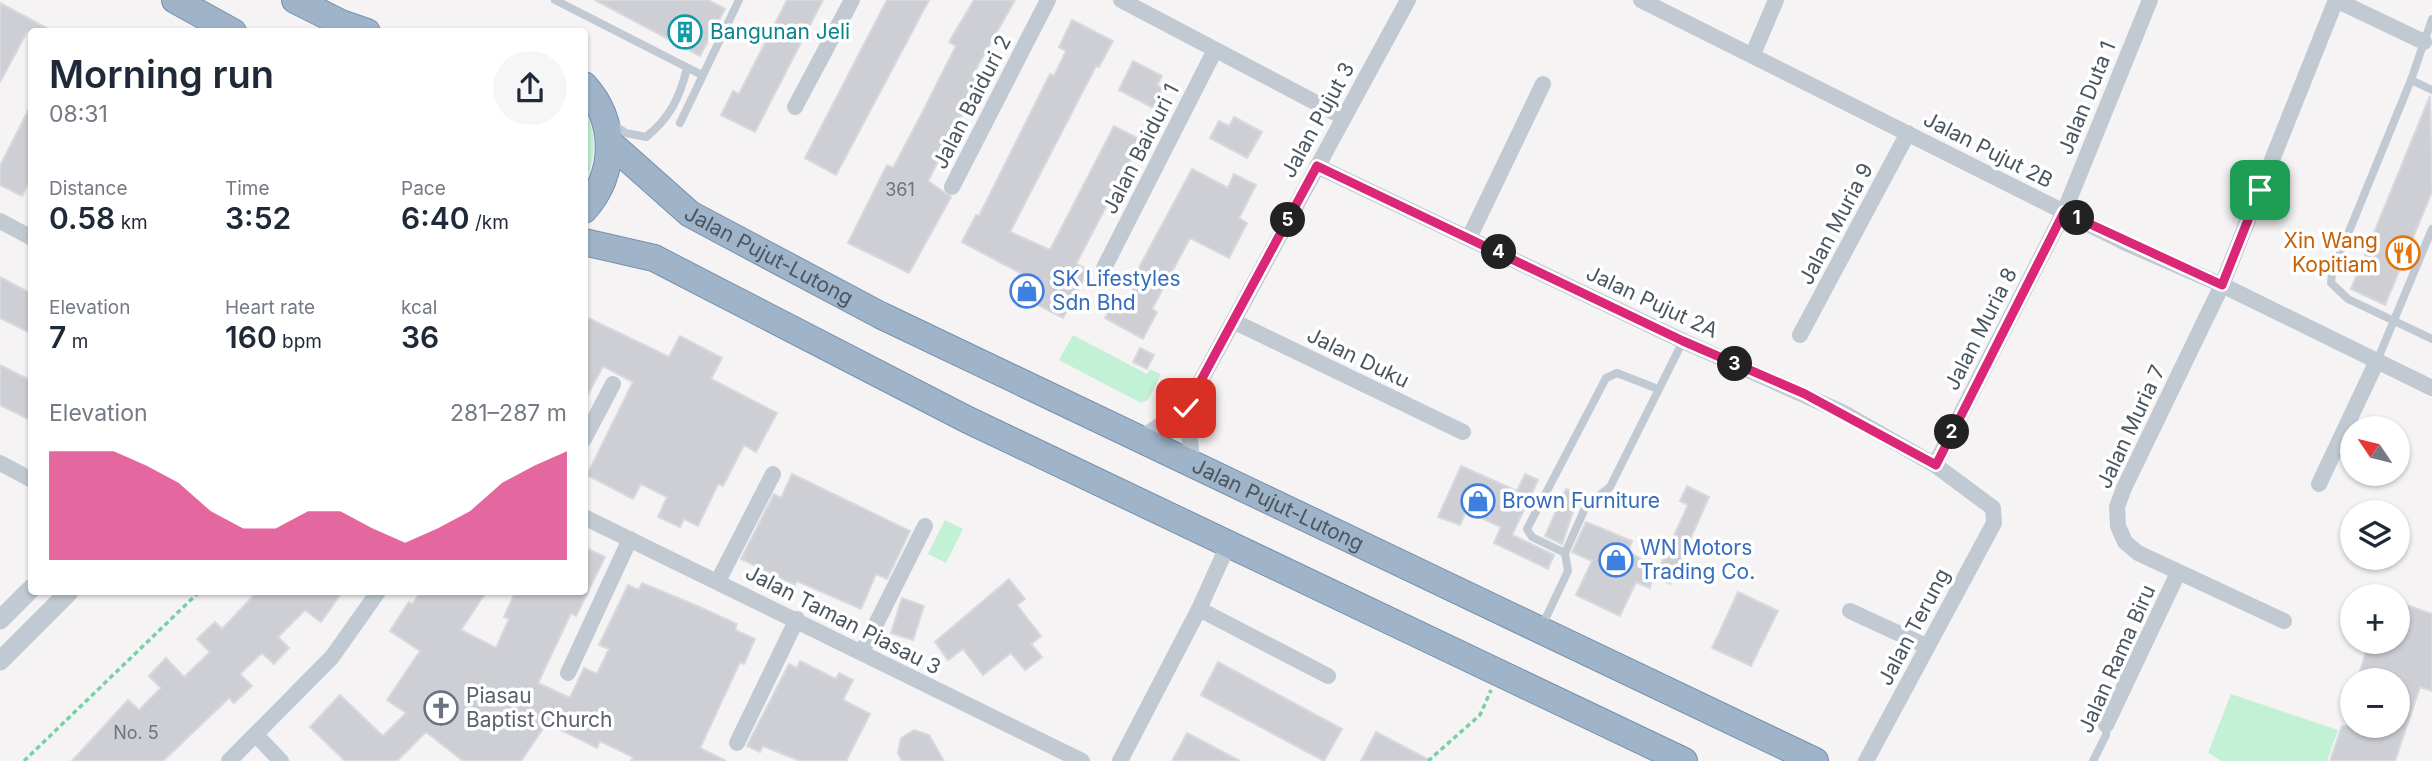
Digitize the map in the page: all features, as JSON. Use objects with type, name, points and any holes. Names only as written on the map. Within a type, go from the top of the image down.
[{"type":"highway","points":[[175,0],[226,28]]},
{"type":"highway","points":[[295,0],[355,28]]},
{"type":"highway","name":"Jalan Pujut-Lutong","points":[[588,89],[595,96],[608,131],[690,214],[880,316],[1815,761]]},
{"type":"highway","points":[[588,206],[595,198],[607,171],[608,131]]},
{"type":"highway","points":[[588,243],[654,258],[968,420],[1684,761]]},
{"type":"street","points":[[795,107],[852,0]]},
{"type":"street","name":"Jalan Baiduri 2","points":[[952,187],[1048,0]]},
{"type":"street","points":[[1121,0],[1343,117]]},
{"type":"street","name":"Jalan Pujut 3","points":[[1138,440],[1186,408],[1408,0]]},
{"type":"street","name":"Jalan Pujut 2B","points":[[1641,0],[1754,54],[2064,212],[2222,285],[2432,388]]},
{"type":"street","points":[[1754,54],[1776,0]]},
{"type":"street","name":"Jalan Duta 1","points":[[2064,212],[2150,0]]},
{"type":"street","points":[[2336,0],[2424,42]]},
{"type":"street","name":"Jalan Muria 7","points":[[2284,621],[2138,553],[2125,542],[2118,526],[2118,508],[2132,469],[2222,285],[2336,0]]},
{"type":"street","name":"Jalan Baiduri 1","points":[[1104,268],[1215,50]]},
{"type":"street","points":[[1469,239],[1544,83]]},
{"type":"street","name":"Jalan Muria 9","points":[[1800,335],[1908,133]]},
{"type":"street","name":"Jalan Pujut 2A","points":[[1317,166],[1683,341],[1830,406],[1936,465],[1996,513]]},
{"type":"street","name":"Jalan Muria 8","points":[[1936,465],[2064,212]]},
{"type":"street","points":[[0,221],[28,233]]},
{"type":"street","name":"Jalan Duku","points":[[1235,321],[1463,432]]},
{"type":"street","points":[[2319,484],[2377,361]]},
{"type":"street","points":[[588,431],[613,384]]},
{"type":"street","points":[[1186,408],[1193,467]]},
{"type":"street","points":[[0,463],[28,478]]},
{"type":"street","points":[[718,581],[773,474]]},
{"type":"street","name":"Jalan Terung","points":[[1866,761],[1994,523],[1996,513]]},
{"type":"street","name":"Jalan Taman Piasau 3","points":[[588,519],[797,619],[999,723],[1082,761]]},
{"type":"street","points":[[862,652],[925,526]]},
{"type":"street","points":[[568,673],[630,538]]},
{"type":"street","points":[[1120,761],[1199,609],[1228,545]]},
{"type":"street","name":"Jalan Rama Biru","points":[[2106,725],[2178,573]]},
{"type":"street","points":[[0,620],[28,592]]},
{"type":"street","points":[[0,660],[66,595]]},
{"type":"street","points":[[229,761],[332,657],[377,595]]},
{"type":"street","points":[[1199,609],[1328,676]]},
{"type":"street","points":[[1850,611],[1926,646]]},
{"type":"street","points":[[737,743],[797,619]]},
{"type":"street","points":[[256,735],[281,761]]},
{"type":"lane","points":[[555,0],[702,75]]},
{"type":"lane","points":[[680,123],[694,99],[702,75],[739,0]]},
{"type":"lane","points":[[2432,19],[2411,80],[2332,273],[2331,283],[2339,293],[2432,339]]},
{"type":"lane","points":[[608,131],[646,137],[661,125],[671,111],[682,90],[687,68]]},
{"type":"lane","points":[[2411,80],[2432,90]]},
{"type":"lane","points":[[2377,361],[2432,229]]},
{"type":"lane","points":[[1539,630],[1568,571],[1565,553],[1586,506],[1610,487],[1683,341]]},
{"type":"lane","points":[[1565,553],[1532,537],[1527,529],[1606,378],[1616,373],[1658,389]]},
{"type":"lane","name":"Jalan Rama Biru","points":[[2094,761],[2106,735],[2106,725]]},
{"type":"path","points":[[24,761],[196,595]]},
{"type":"path","points":[[1428,761],[1480,715],[1499,673]]},
{"type":"green space","points":[[588,118],[594,148],[588,175]]},
{"type":"green space","points":[[1073,335],[1147,374],[1150,369],[1161,374],[1148,400],[1141,403],[1059,360]]},
{"type":"green space","points":[[945,520],[963,529],[946,563],[928,554]]},
{"type":"green space","points":[[2231,694],[2338,730],[2327,761],[2222,761],[2208,753]]},
{"type":"building","name":"Bangunan Jeli","points":[[595,0],[708,0],[725,9],[700,56]]},
{"type":"building","points":[[787,0],[823,0],[755,132],[721,115],[733,91],[739,94]]},
{"type":"building","points":[[887,0],[929,0],[836,175],[805,158]]},
{"type":"building","points":[[974,0],[1015,0],[973,74],[981,78],[928,181],[951,197],[909,273],[848,243],[887,165],[893,168],[920,117],[956,46],[949,42]]},
{"type":"building","points":[[0,3],[47,28],[28,28],[0,82]]},
{"type":"building","points":[[1072,20],[1113,41],[1099,67],[1096,66],[1010,232],[1050,250],[1114,126],[1141,140],[1076,264],[1089,270],[1063,318],[1011,291],[1020,273],[962,242],[976,215],[979,216],[1050,74],[1054,76],[1066,51],[1059,47]]},
{"type":"building","points":[[1133,61],[1162,76],[1157,85],[1163,88],[1153,108],[1119,90]]},
{"type":"building","points":[[2430,96],[2432,192],[2385,305],[2351,289]]},
{"type":"building","points":[[28,111],[28,185],[22,196],[0,185],[0,166]]},
{"type":"building","points":[[1234,117],[1262,132],[1247,158],[1210,138],[1219,121],[1229,126]]},
{"type":"building","points":[[1192,169],[1228,188],[1234,174],[1256,185],[1239,218],[1247,223],[1229,258],[1190,238],[1152,309],[1157,312],[1143,339],[1105,318],[1114,301],[1124,306],[1140,278],[1135,275]]},
{"type":"building","points":[[0,277],[28,292],[28,332],[0,318]]},
{"type":"building","points":[[588,318],[669,357],[680,336],[722,358],[711,379],[777,413],[756,452],[744,445],[723,486],[718,484],[698,526],[684,519],[680,527],[658,517],[667,497],[641,484],[633,499],[588,476],[633,382],[603,366],[588,394]]},
{"type":"building","points":[[1140,348],[1154,355],[1147,369],[1133,362]]},
{"type":"building","points":[[0,365],[28,379],[28,419],[0,405]]},
{"type":"building","points":[[1461,466],[1517,491],[1525,474],[1538,480],[1512,535],[1554,555],[1548,569],[1494,543],[1501,527],[1466,511],[1460,525],[1438,517]]},
{"type":"building","points":[[792,474],[910,531],[887,579],[876,574],[861,609],[797,581],[795,585],[741,559],[774,494],[781,498]]},
{"type":"building","points":[[1687,486],[1709,497],[1670,584],[1655,577],[1688,505],[1680,501]]},
{"type":"building","points":[[1566,489],[1579,494],[1562,544],[1545,536]]},
{"type":"building","points":[[1586,522],[1632,541],[1628,551],[1654,567],[1650,588],[1636,582],[1620,616],[1576,595],[1592,561],[1572,552]]},
{"type":"building","points":[[588,549],[605,557],[588,592]]},
{"type":"building","points":[[1009,579],[1025,599],[1017,605],[1041,636],[1031,644],[1042,657],[1025,670],[1011,653],[983,675],[963,649],[948,660],[935,642]]},
{"type":"building","points":[[642,583],[737,624],[735,630],[755,639],[744,664],[740,662],[700,748],[726,761],[631,761],[633,757],[600,741],[597,748],[547,723],[521,761],[463,761],[426,732],[397,761],[345,761],[310,727],[340,695],[383,736],[406,713],[387,700],[420,651],[390,631],[409,602],[412,604],[419,595],[484,595],[461,630],[496,648],[509,619],[504,617],[514,595],[586,595],[576,616],[571,613],[538,683],[570,698],[584,668],[597,674],[609,649],[599,645],[628,585],[639,590]]},
{"type":"building","points":[[1738,592],[1778,611],[1751,666],[1712,648]]},
{"type":"building","points":[[254,595],[340,595],[321,622],[305,610],[278,637],[289,648],[274,664],[262,653],[240,674],[252,686],[234,703],[229,698],[163,761],[72,761],[128,700],[139,710],[161,688],[149,676],[166,658],[184,677],[210,652],[197,639],[215,622],[222,629]]},
{"type":"building","points":[[902,598],[924,606],[913,640],[891,633]]},
{"type":"building","points":[[2410,606],[2432,614],[2432,691],[2420,687],[2410,717],[2410,668],[2361,668],[2365,654],[2410,654]]},
{"type":"building","points":[[800,661],[836,679],[839,673],[853,680],[843,700],[870,714],[846,761],[800,761],[763,746],[760,752],[747,746],[789,664],[797,668]]},
{"type":"building","points":[[1218,662],[1342,729],[1324,761],[1201,695]]},
{"type":"building","points":[[914,730],[929,735],[944,761],[902,761],[898,753],[901,738]]},
{"type":"building","points":[[1376,732],[1431,761],[1361,761]]},
{"type":"building","points":[[2340,732],[2340,738],[2403,738],[2395,761],[2330,761]]},
{"type":"building","points":[[1187,733],[1240,761],[1172,761]]},
{"type":"place","name":"Bangunan Jeli","points":[[685,32]]},
{"type":"place","name":"Xin Wang Kopitiam","points":[[2403,253]]},
{"type":"place","name":"SK Lifestyles Sdn Bhd","points":[[1027,291]]},
{"type":"place","name":"Brown Furniture","points":[[1478,501]]},
{"type":"place","name":"WN Motors Trading Co.","points":[[1616,560]]},
{"type":"place","name":"Piasau Baptist Church","points":[[441,708]]},
{"type":"route","points":[[1186,408],[1317,166],[1683,341],[1805,394],[1936,465],[2064,212],[2222,285],[2260,190]]}]
